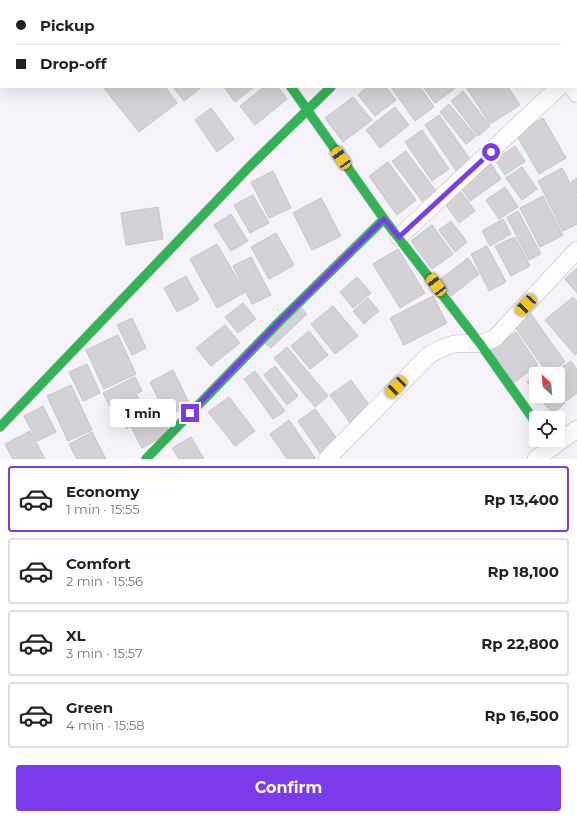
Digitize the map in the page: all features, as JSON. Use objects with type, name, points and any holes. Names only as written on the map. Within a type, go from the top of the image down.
[{"type":"street","points":[[292,88],[384,219],[481,345],[529,413]]},
{"type":"street","points":[[0,426],[307,109],[330,88]]},
{"type":"street","points":[[399,237],[558,88]]},
{"type":"street","points":[[146,459],[279,322],[384,219]]},
{"type":"street","points":[[327,459],[429,355],[445,346],[456,344],[481,345],[495,338],[577,250]]},
{"type":"street","points":[[565,436],[577,429]]},
{"type":"street","points":[[536,459],[548,447]]},
{"type":"building","points":[[104,88],[166,88],[177,103],[139,132]]},
{"type":"building","points":[[174,88],[201,88],[184,101]]},
{"type":"building","points":[[225,88],[253,88],[235,102]]},
{"type":"building","points":[[263,88],[279,88],[287,99],[255,125],[240,106]]},
{"type":"building","points":[[366,88],[387,88],[396,100],[375,116],[358,95]]},
{"type":"building","points":[[392,88],[421,88],[434,107],[415,121]]},
{"type":"building","points":[[424,88],[456,88],[435,103]]},
{"type":"building","points":[[467,88],[509,88],[520,105],[490,124]]},
{"type":"building","points":[[463,91],[490,126],[478,136],[451,101]]},
{"type":"building","points":[[353,97],[372,120],[343,142],[325,118]]},
{"type":"building","points":[[449,104],[476,136],[466,144],[440,112]]},
{"type":"building","points":[[395,107],[409,125],[380,148],[366,130]]},
{"type":"building","points":[[211,108],[234,139],[217,152],[195,120]]},
{"type":"building","points":[[439,115],[472,162],[457,172],[425,125]]},
{"type":"building","points":[[543,118],[566,158],[539,174],[516,134]]},
{"type":"building","points":[[422,130],[449,169],[432,181],[405,142]]},
{"type":"building","points":[[515,146],[525,161],[505,175],[495,160]]},
{"type":"building","points":[[406,151],[436,191],[422,201],[392,161]]},
{"type":"building","points":[[388,162],[416,200],[397,215],[369,176]]},
{"type":"building","points":[[491,164],[501,179],[470,201],[460,186]]},
{"type":"building","points":[[522,167],[537,189],[522,200],[506,178]]},
{"type":"building","points":[[562,168],[577,197],[577,224],[563,231],[538,181]]},
{"type":"building","points":[[273,171],[291,208],[269,218],[251,182]]},
{"type":"building","points":[[577,178],[577,194],[571,182]]},
{"type":"building","points":[[505,187],[518,207],[499,219],[486,200]]},
{"type":"building","points":[[461,192],[475,211],[459,223],[445,204]]},
{"type":"building","points":[[253,195],[269,223],[250,233],[234,205]]},
{"type":"building","points":[[543,196],[563,235],[540,247],[520,208]]},
{"type":"building","points":[[321,198],[341,236],[312,250],[293,213]]},
{"type":"building","points":[[158,207],[163,239],[126,245],[121,213]]},
{"type":"building","points":[[518,211],[541,254],[529,260],[507,217]]},
{"type":"building","points":[[231,214],[248,241],[231,251],[214,225]]},
{"type":"building","points":[[503,219],[511,234],[490,246],[482,231]]},
{"type":"building","points":[[451,221],[467,242],[455,252],[439,230]]},
{"type":"building","points":[[432,225],[453,254],[432,269],[411,241]]},
{"type":"building","points":[[276,233],[294,265],[269,279],[251,247]]},
{"type":"building","points":[[515,237],[530,266],[511,276],[495,246]]},
{"type":"building","points":[[217,244],[245,292],[217,308],[190,259]]},
{"type":"building","points":[[487,246],[506,282],[489,291],[471,254]]},
{"type":"building","points":[[398,249],[425,293],[400,308],[373,264]]},
{"type":"building","points":[[251,257],[271,295],[252,304],[233,266]]},
{"type":"building","points":[[468,258],[479,274],[451,296],[439,280]]},
{"type":"building","points":[[577,268],[577,293],[565,279]]},
{"type":"building","points":[[186,276],[199,300],[177,312],[164,288]]},
{"type":"building","points":[[357,277],[371,293],[353,308],[340,292]]},
{"type":"building","points":[[433,296],[447,323],[404,345],[390,318]]},
{"type":"building","points":[[573,297],[577,301],[577,353],[575,355],[545,320]]},
{"type":"building","points":[[368,298],[379,311],[364,324],[353,311]]},
{"type":"building","points":[[243,303],[256,319],[238,333],[225,317]]},
{"type":"building","points":[[333,306],[358,336],[335,354],[311,324]]},
{"type":"building","points":[[301,308],[307,314],[271,348],[265,343]]},
{"type":"building","points":[[529,311],[565,362],[558,367],[543,367],[512,323]]},
{"type":"building","points":[[132,318],[146,348],[132,355],[117,325]]},
{"type":"building","points":[[225,325],[240,343],[211,366],[196,348]]},
{"type":"building","points":[[309,331],[328,355],[310,369],[291,346]]},
{"type":"building","points":[[516,332],[538,365],[535,367],[529,367],[529,371],[513,383],[490,350]]},
{"type":"building","points":[[118,335],[136,374],[104,389],[86,350]]},
{"type":"building","points":[[287,347],[328,396],[315,407],[274,358]]},
{"type":"building","points":[[571,361],[577,370],[577,393],[566,401],[565,367],[562,367]]},
{"type":"building","points":[[87,364],[100,393],[83,401],[69,372]]},
{"type":"building","points":[[275,366],[298,396],[287,405],[264,375]]},
{"type":"building","points":[[173,370],[190,405],[167,416],[150,382]]},
{"type":"building","points":[[255,371],[285,411],[273,419],[244,379]]},
{"type":"building","points":[[135,377],[142,391],[110,407],[103,393]]},
{"type":"building","points":[[351,380],[372,409],[351,424],[330,395]]},
{"type":"building","points":[[71,385],[92,430],[68,441],[47,396]]},
{"type":"building","points":[[137,395],[148,417],[126,429],[115,407]]},
{"type":"building","points":[[229,397],[255,431],[235,446],[208,412]]},
{"type":"building","points":[[544,403],[565,403],[556,411],[550,411]]},
{"type":"building","points":[[43,406],[56,432],[37,441],[24,416]]},
{"type":"building","points":[[315,409],[338,440],[320,453],[298,421]]},
{"type":"building","points":[[159,412],[170,433],[142,448],[131,427]]},
{"type":"building","points":[[289,420],[316,459],[287,459],[270,434]]},
{"type":"building","points":[[30,431],[45,459],[13,459],[5,444]]},
{"type":"building","points":[[92,432],[106,459],[77,459],[69,444]]},
{"type":"building","points":[[191,437],[204,459],[179,459],[172,448]]},
{"type":"traffic: fast","points":[[292,88],[384,219],[481,345],[529,413]]},
{"type":"traffic: fast","points":[[0,427],[250,166],[330,88]]},
{"type":"traffic: fast","points":[[146,459],[279,322],[384,219]]},
{"type":"route","points":[[190,413],[279,322],[384,219],[399,237],[491,152]]}]
